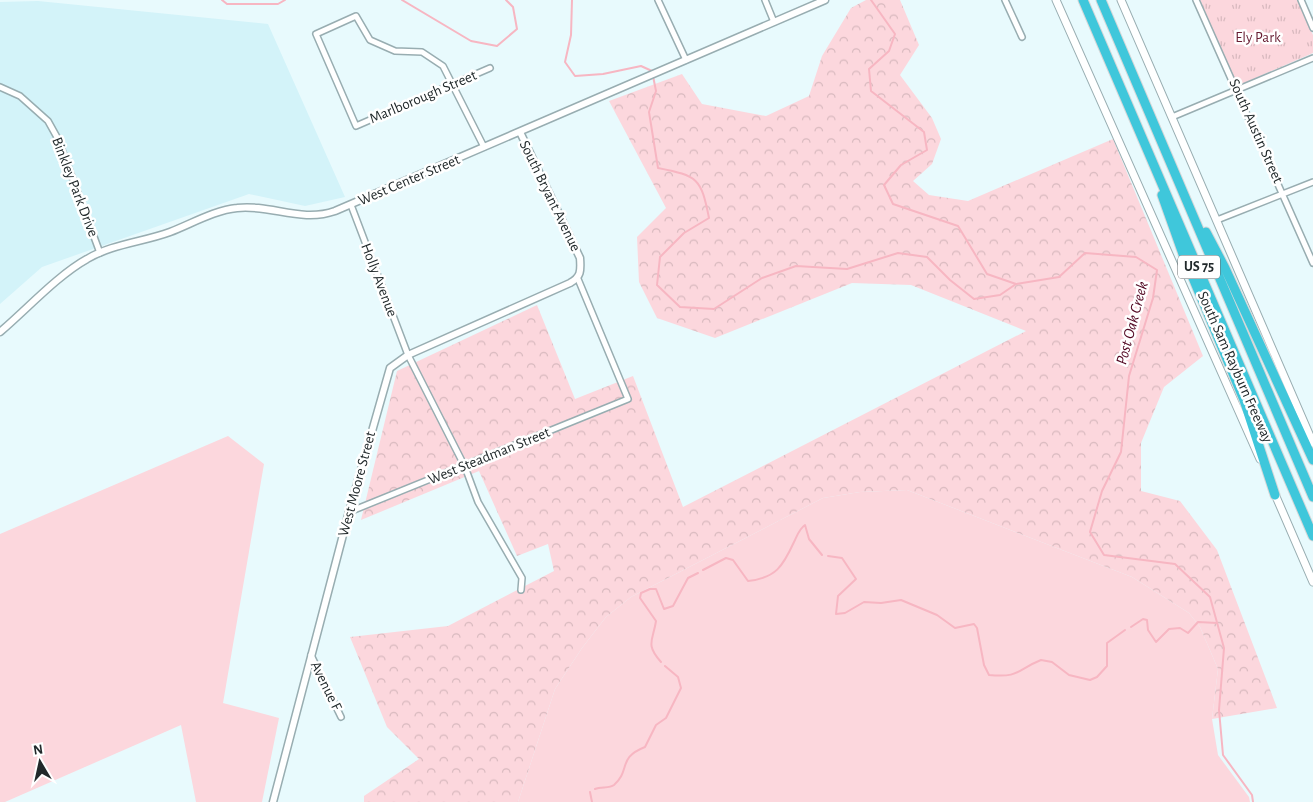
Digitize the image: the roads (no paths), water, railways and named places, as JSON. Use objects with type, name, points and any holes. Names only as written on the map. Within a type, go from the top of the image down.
[{"type":"highway","name":"South Sam Rayburn Freeway","points":[[1083,0],[1189,243],[1313,536]]},
{"type":"highway","name":"South Sam Rayburn Freeway","points":[[1101,0],[1313,497]]},
{"type":"highway","points":[[1142,138],[1183,254],[1244,400],[1275,495]]},
{"type":"highway","points":[[1178,181],[1225,268],[1313,460]]},
{"type":"main road","name":"South Sam Rayburn Freeway","points":[[1056,0],[1132,168],[1313,582]]},
{"type":"main road","points":[[1121,0],[1310,426],[1313,443]]},
{"type":"street","points":[[658,0],[686,60]]},
{"type":"street","points":[[765,0],[774,22]]},
{"type":"street","name":"West Center Street","points":[[0,332],[75,267],[100,253],[162,236],[235,208],[253,207],[305,216],[323,215],[351,205],[825,0]]},
{"type":"street","points":[[1005,0],[1022,37]]},
{"type":"street","name":"South Austin Street","points":[[1196,0],[1238,90],[1313,263]]},
{"type":"street","points":[[1301,0],[1313,28]]},
{"type":"street","name":"Marlborough Street","points":[[454,84],[443,66],[422,52],[395,51],[370,40],[356,16],[316,34],[356,126],[454,84],[490,68]]},
{"type":"street","points":[[1172,118],[1313,58]]},
{"type":"street","points":[[454,84],[484,148]]},
{"type":"street","name":"Binkley Park Drive","points":[[0,87],[20,96],[48,121],[58,139],[100,253]]},
{"type":"street","name":"South Bryant Avenue","points":[[520,132],[580,258],[581,271],[578,279],[628,399]]},
{"type":"street","points":[[1217,220],[1313,182]]},
{"type":"street","name":"Holly Avenue","points":[[351,205],[408,355],[465,467],[478,502],[522,578],[521,590]]},
{"type":"street","name":"West Moore Street","points":[[273,802],[386,377],[395,362],[408,355],[578,279]]},
{"type":"street","name":"West Steadman Street","points":[[349,512],[465,467],[628,399]]},
{"type":"street","name":"Avenue F","points":[[311,655],[341,717]]},
{"type":"waterway","points":[[222,0],[227,4],[278,4],[285,0]]},
{"type":"waterway","points":[[402,0],[471,41],[497,46],[517,29],[513,7],[506,0]]},
{"type":"waterway","points":[[572,0],[571,35],[565,62],[575,76],[603,74],[641,66],[652,71],[656,91],[649,112],[658,168],[690,177],[696,181],[703,194],[709,218],[684,233],[660,257],[657,285],[680,307],[714,309],[762,278],[796,266],[847,269],[898,253],[927,257],[950,280],[974,299],[1000,295],[1016,284]]},
{"type":"waterway","name":"Post Oak Creek","points":[[871,0],[895,34],[889,51],[869,69],[871,91],[924,132],[927,150],[901,165],[884,185],[893,204],[958,226],[987,274],[1016,284],[1059,277],[1085,253],[1136,257],[1157,270],[1153,298],[1129,376],[1121,452],[1102,491],[1090,532],[1104,555],[1175,564],[1210,597],[1224,648],[1219,710],[1223,755],[1252,795],[1253,802]]},
{"type":"waterway","points":[[703,570],[726,558],[733,560],[748,581],[772,574],[782,564],[798,533],[805,525],[809,539],[822,555]]},
{"type":"waterway","points":[[828,556],[842,558],[856,579],[838,596],[836,614],[845,613],[864,602],[881,603],[901,600],[937,615],[955,628],[974,624],[977,628],[984,665],[989,675],[1012,674],[1041,660],[1052,662],[1069,675],[1090,680],[1097,677],[1107,666],[1107,643],[1125,630]]},
{"type":"waterway","points":[[661,662],[653,651],[651,642],[656,621],[640,598],[641,593],[650,589],[656,589],[664,609],[673,606],[688,578],[698,573]]},
{"type":"waterway","points":[[1131,627],[1143,619],[1147,620],[1148,630],[1156,642],[1169,629],[1180,628],[1188,633],[1198,622],[1217,623]]},
{"type":"waterway","points":[[595,789],[614,785],[619,780],[627,760],[636,751],[645,747],[656,725],[666,718],[681,688],[678,677],[665,666]]},
{"type":"waterway","points":[[590,792],[592,802]]},
{"type":"park label","name":"Ely Park","points":[[1258,37]]}]
